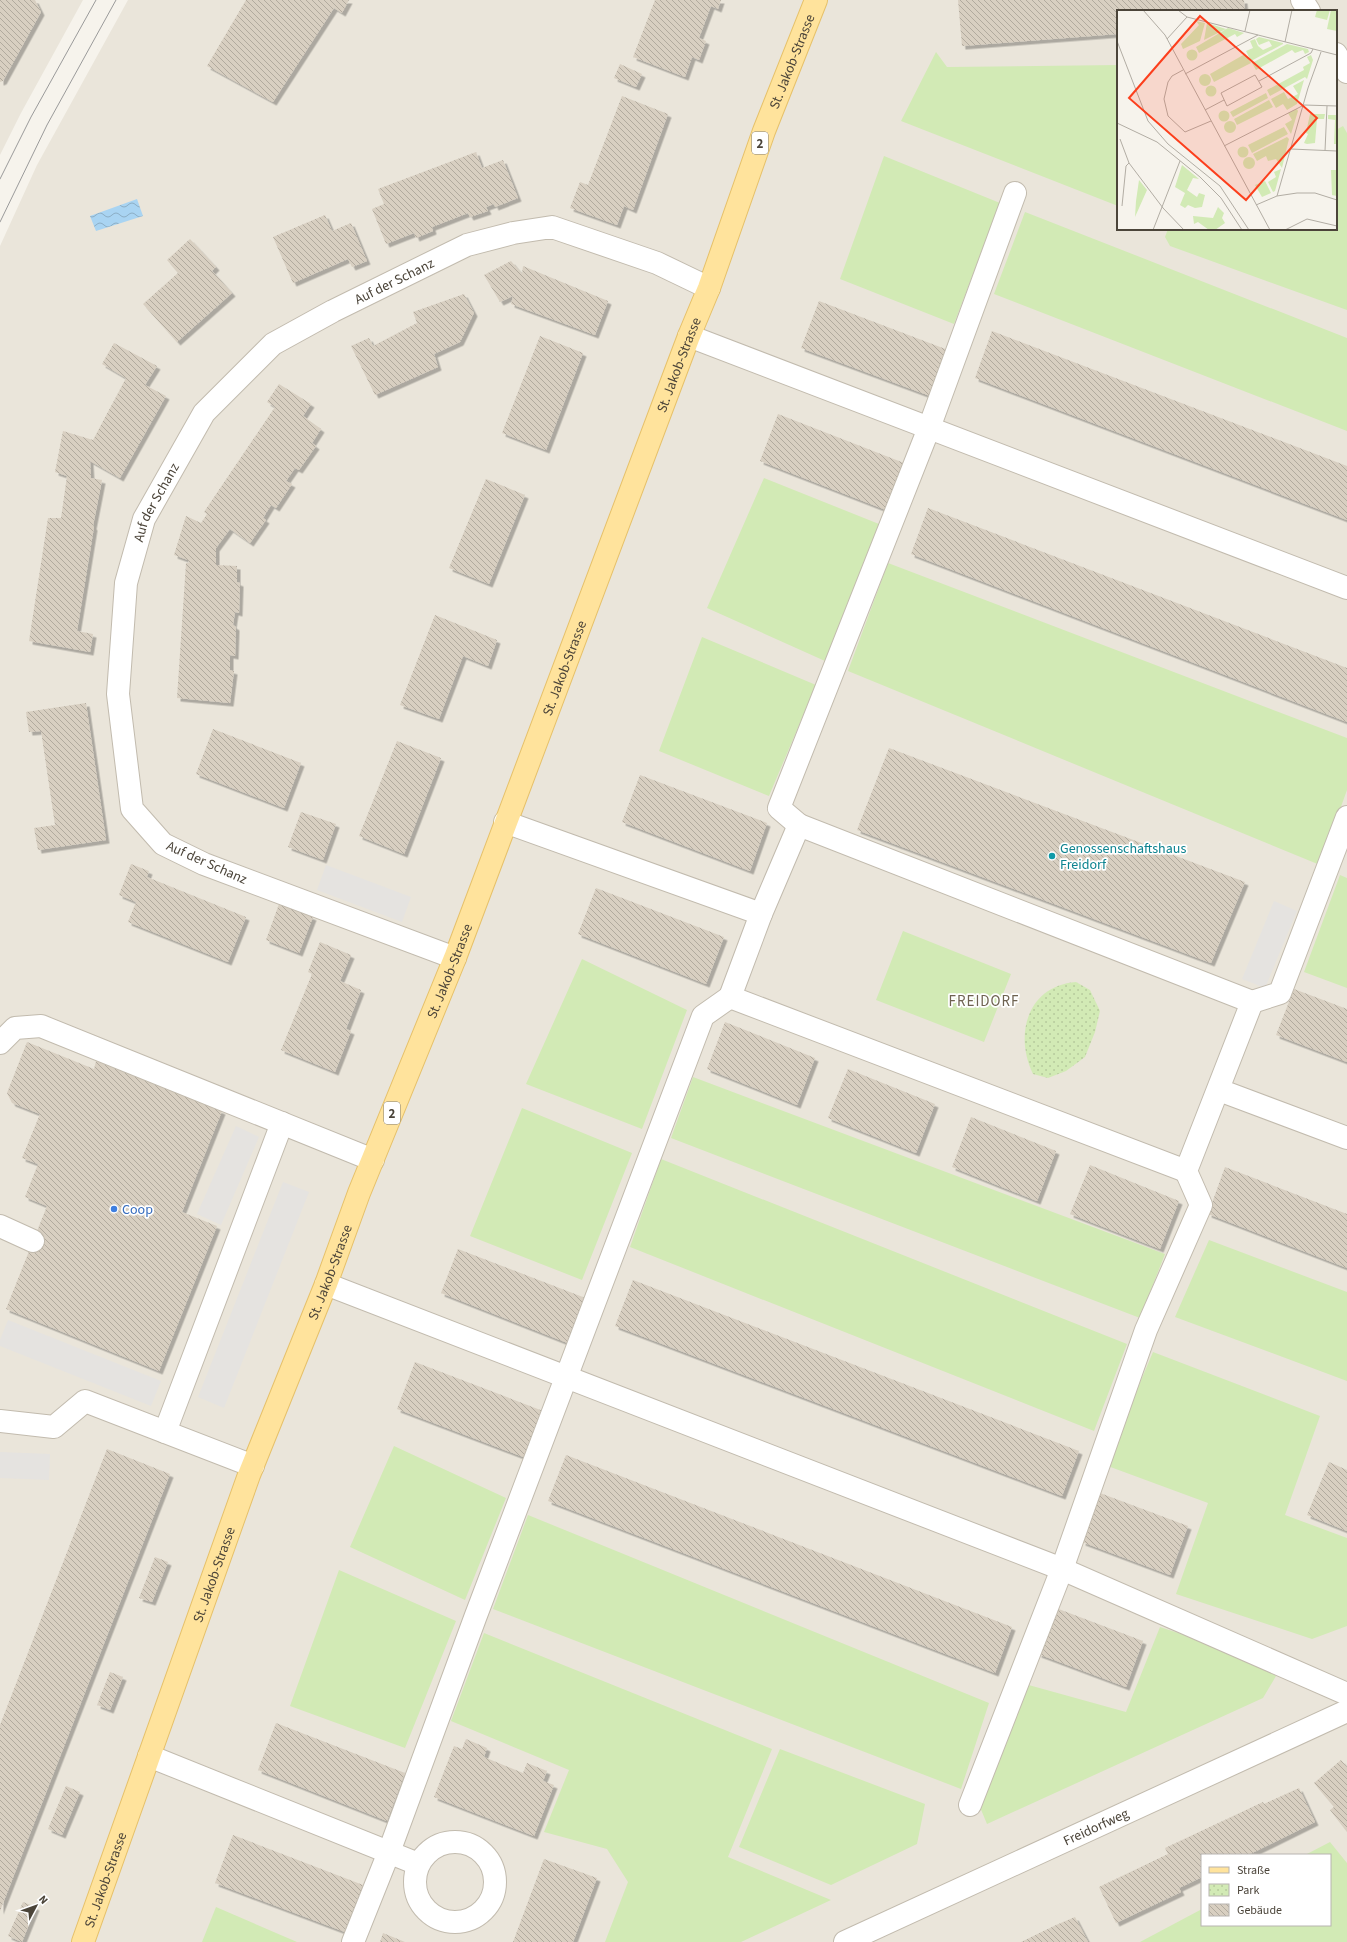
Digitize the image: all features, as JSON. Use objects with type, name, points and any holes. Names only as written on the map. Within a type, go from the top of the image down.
[{"type":"main road","name":"St. Jakob-Strasse","points":[[83,1942],[253,1466],[326,1284],[373,1160],[455,958],[689,336],[709,288],[764,131],[816,0]]},
{"type":"street","points":[[1302,0],[1308,10]]},
{"type":"street","points":[[1337,56],[1347,72]]},
{"type":"street","points":[[1015,193],[929,428],[779,808],[798,825],[1252,1002],[1280,993],[1347,817]]},
{"type":"street","name":"Auf der Schanz","points":[[455,958],[204,864],[164,844],[132,809],[118,694],[126,583],[144,520],[204,413],[273,344],[333,311],[467,245],[513,233],[552,227],[658,263],[709,288]]},
{"type":"street","points":[[689,336],[1347,588]]},
{"type":"street","points":[[506,822],[761,914]]},
{"type":"street","points":[[353,1942],[389,1852],[566,1377],[703,1016],[730,997],[761,914],[798,825]]},
{"type":"street","points":[[730,997],[1186,1172],[1201,1205],[1146,1330],[1062,1568],[970,1805]]},
{"type":"street","points":[[1186,1172],[1252,1002]]},
{"type":"street","points":[[0,1043],[15,1028],[41,1026],[373,1160]]},
{"type":"street","points":[[1219,1090],[1347,1138]]},
{"type":"street","points":[[165,1432],[282,1123]]},
{"type":"street","points":[[0,1226],[33,1241]]},
{"type":"street","points":[[326,1284],[1062,1568],[1347,1694]]},
{"type":"street","points":[[0,1422],[54,1427],[85,1401],[253,1466]]},
{"type":"street","name":"Freidorfweg","points":[[845,1942],[1347,1711]]},
{"type":"street","points":[[149,1756],[418,1864]]},
{"type":"shaded area","points":[[0,0],[83,0],[21,113],[0,155]]},
{"type":"shaded area","points":[[128,0],[1347,0],[1347,1942],[0,1942],[0,246],[37,165]]},
{"type":"shaded area","points":[[326,865],[411,897],[402,922],[317,890]]},
{"type":"shaded area","points":[[1274,901],[1297,911],[1265,988],[1242,979]]},
{"type":"shaded area","points":[[236,1126],[259,1137],[221,1225],[197,1214]]},
{"type":"shaded area","points":[[283,1182],[309,1192],[224,1408],[198,1397]]},
{"type":"shaded area","points":[[8,1320],[161,1381],[151,1406],[0,1346],[0,1340]]},
{"type":"shaded area","points":[[0,1452],[50,1454],[49,1480],[0,1478]]},
{"type":"green space","points":[[936,52],[947,67],[1117,65],[1117,206],[901,121]]},
{"type":"green space","points":[[1343,126],[1347,133],[1347,310],[1170,246],[1165,237],[1168,230],[1337,230],[1337,129]]},
{"type":"green space","points":[[884,156],[1000,203],[954,324],[840,279]]},
{"type":"green space","points":[[1025,212],[1347,338],[1347,431],[994,294]]},
{"type":"green space","points":[[764,478],[879,524],[825,661],[707,608]]},
{"type":"green space","points":[[888,563],[1347,738],[1347,790],[1320,865],[848,671]]},
{"type":"green space","points":[[702,637],[816,685],[769,796],[659,751]]},
{"type":"green space","points":[[1340,875],[1347,878],[1347,988],[1304,972]]},
{"type":"green space","points":[[903,931],[1011,974],[984,1042],[876,1000]]},
{"type":"green space","points":[[582,959],[687,1010],[642,1129],[526,1084]]},
{"type":"green space","points":[[1076,982],[1090,990],[1100,1011],[1095,1032],[1085,1057],[1066,1071],[1048,1078],[1033,1074],[1027,1059],[1025,1044],[1025,1029],[1029,1015],[1036,1003],[1046,993],[1059,986]]},
{"type":"green space","points":[[693,1077],[1165,1254],[1140,1318],[671,1138]]},
{"type":"green space","points":[[522,1108],[632,1153],[582,1280],[470,1236]]},
{"type":"green space","points":[[661,1159],[1127,1344],[1094,1431],[630,1247]]},
{"type":"green space","points":[[1209,1240],[1347,1292],[1347,1381],[1175,1317]]},
{"type":"green space","points":[[1153,1352],[1320,1416],[1285,1515],[1347,1538],[1347,1626],[1312,1639],[1176,1594],[1208,1503],[1105,1465]]},
{"type":"green space","points":[[394,1446],[506,1498],[465,1600],[350,1547]]},
{"type":"green space","points":[[528,1515],[989,1703],[961,1789],[493,1609]]},
{"type":"green space","points":[[339,1570],[456,1621],[405,1748],[290,1706]]},
{"type":"green space","points":[[1160,1627],[1260,1660],[1276,1676],[1263,1698],[987,1824],[977,1800],[1025,1684],[1126,1712]]},
{"type":"green space","points":[[484,1633],[772,1749],[728,1857],[831,1900],[741,1942],[605,1942],[628,1882],[607,1849],[544,1832],[569,1770],[451,1721]]},
{"type":"green space","points":[[780,1749],[925,1804],[917,1844],[831,1885],[739,1847]]},
{"type":"green space","points":[[1330,1842],[1347,1863],[1347,1942],[1140,1942],[1201,1910],[1201,1926],[1331,1926],[1331,1854],[1307,1854]]},
{"type":"green space","points":[[216,1907],[297,1942],[202,1942]]},
{"type":"water","points":[[137,199],[143,216],[96,231],[90,216]]},
{"type":"building","points":[[0,0],[35,0],[41,12],[3,81],[0,82]]},
{"type":"building","points":[[246,0],[349,0],[342,13],[334,8],[273,102],[207,66]]},
{"type":"building","points":[[655,0],[721,0],[718,9],[711,6],[699,38],[706,41],[699,60],[692,57],[685,77],[633,57]]},
{"type":"building","points":[[958,0],[1244,0],[1245,10],[1117,10],[1117,34],[962,46]]},
{"type":"building","points":[[620,64],[642,74],[636,87],[614,78]]},
{"type":"building","points":[[622,96],[668,114],[633,210],[624,206],[617,225],[570,208],[580,182],[588,185]]},
{"type":"building","points":[[476,152],[482,168],[503,160],[518,198],[495,207],[494,204],[486,207],[488,211],[470,217],[468,213],[432,227],[433,231],[416,238],[414,233],[386,244],[372,209],[384,204],[378,189]]},
{"type":"building","points":[[325,215],[332,231],[351,223],[367,261],[352,267],[348,259],[293,283],[273,237]]},
{"type":"building","points":[[190,239],[216,267],[212,271],[232,293],[177,342],[143,304],[178,273],[167,260]]},
{"type":"building","points":[[511,261],[522,274],[523,266],[608,301],[595,335],[511,304],[513,296],[500,302],[484,275]]},
{"type":"building","points":[[464,294],[474,313],[460,342],[434,354],[438,367],[375,395],[351,346],[369,338],[373,346],[417,323],[413,312]]},
{"type":"building","points":[[819,301],[948,350],[930,396],[801,348]]},
{"type":"building","points":[[992,331],[1347,466],[1347,520],[975,378]]},
{"type":"building","points":[[540,336],[583,353],[546,450],[502,433]]},
{"type":"building","points":[[114,343],[157,366],[145,385],[166,396],[120,478],[90,461],[91,478],[102,480],[93,526],[77,631],[93,634],[90,652],[29,641],[48,518],[61,518],[67,476],[55,472],[63,431],[93,440],[126,378],[102,364]]},
{"type":"building","points":[[279,384],[311,404],[303,416],[321,429],[312,443],[316,446],[299,470],[295,468],[286,481],[292,484],[276,508],[271,505],[263,518],[266,520],[250,543],[230,529],[216,548],[216,565],[237,566],[237,582],[240,583],[239,613],[235,612],[233,625],[236,627],[235,656],[230,655],[230,670],[234,671],[230,703],[177,698],[186,563],[189,563],[188,560],[174,555],[186,516],[201,523],[207,514],[204,512],[275,407],[267,402]]},
{"type":"building","points":[[778,414],[904,463],[886,510],[760,461]]},
{"type":"building","points":[[486,479],[525,495],[489,584],[449,568]]},
{"type":"building","points":[[928,508],[1347,668],[1347,722],[911,554]]},
{"type":"building","points":[[435,615],[497,640],[488,666],[463,656],[439,719],[400,705]]},
{"type":"building","points":[[86,703],[106,840],[38,850],[34,828],[55,825],[41,731],[29,732],[26,712]]},
{"type":"building","points":[[213,729],[301,763],[284,808],[196,774]]},
{"type":"building","points":[[397,741],[441,758],[404,854],[359,836]]},
{"type":"building","name":"Genossenschaftshaus Freidorf","points":[[889,748],[1245,882],[1211,963],[857,830]]},
{"type":"building","points":[[640,775],[767,823],[750,871],[622,822]]},
{"type":"building","points":[[301,812],[336,824],[323,860],[288,847]]},
{"type":"building","points":[[131,864],[149,871],[147,877],[246,917],[228,962],[128,922],[136,902],[119,895]]},
{"type":"building","points":[[596,888],[724,937],[706,984],[578,934]]},
{"type":"building","points":[[279,904],[313,917],[299,953],[266,940]]},
{"type":"building","points":[[320,942],[351,955],[340,981],[361,990],[346,1029],[351,1031],[335,1072],[281,1050],[312,974],[308,972]]},
{"type":"building","points":[[1294,989],[1347,1009],[1347,1062],[1276,1035]]},
{"type":"building","points":[[725,1022],[815,1058],[797,1105],[707,1069]]},
{"type":"building","name":"Coop","points":[[27,1042],[94,1069],[96,1061],[222,1111],[182,1212],[217,1226],[159,1371],[6,1309],[47,1206],[25,1197],[38,1164],[22,1158],[40,1114],[12,1103],[7,1093]]},
{"type":"building","points":[[848,1069],[935,1104],[916,1153],[828,1118]]},
{"type":"building","points":[[971,1117],[1056,1151],[1037,1201],[952,1167]]},
{"type":"building","points":[[1090,1165],[1179,1201],[1160,1249],[1070,1214]]},
{"type":"building","points":[[1225,1167],[1347,1214],[1347,1268],[1208,1214]]},
{"type":"building","points":[[458,1249],[588,1299],[570,1344],[441,1293]]},
{"type":"building","points":[[633,1280],[1079,1451],[1062,1496],[615,1326]]},
{"type":"building","points":[[415,1362],[543,1411],[526,1458],[397,1409]]},
{"type":"building","points":[[107,1449],[170,1474],[0,1911],[0,1725]]},
{"type":"building","points":[[566,1455],[1012,1627],[995,1673],[548,1501]]},
{"type":"building","points":[[1329,1462],[1347,1470],[1347,1531],[1307,1515]]},
{"type":"building","points":[[1100,1493],[1188,1526],[1170,1575],[1082,1542]]},
{"type":"building","points":[[155,1557],[168,1562],[152,1602],[139,1598]]},
{"type":"building","points":[[1056,1608],[1143,1641],[1126,1687],[1038,1654]]},
{"type":"building","points":[[110,1672],[123,1677],[110,1710],[97,1705]]},
{"type":"building","points":[[276,1723],[405,1773],[387,1821],[258,1770]]},
{"type":"building","points":[[466,1739],[487,1748],[484,1757],[523,1773],[527,1763],[547,1771],[543,1781],[554,1785],[534,1836],[434,1797],[454,1746],[462,1749]]},
{"type":"building","points":[[1341,1760],[1347,1767],[1347,1832],[1330,1810],[1334,1807],[1314,1783]]},
{"type":"building","points":[[66,1786],[80,1792],[62,1835],[48,1829]]},
{"type":"building","points":[[1299,1788],[1315,1822],[1250,1854],[1201,1854],[1201,1877],[1179,1888],[1181,1892],[1116,1923],[1099,1887],[1168,1854],[1165,1848],[1263,1802],[1264,1804]]},
{"type":"building","points":[[233,1835],[363,1885],[345,1932],[215,1883]]},
{"type":"building","points":[[544,1859],[597,1878],[573,1942],[513,1942]]},
{"type":"building","points":[[23,1902],[36,1907],[22,1942],[8,1936]]},
{"type":"building","points":[[1075,1917],[1088,1942],[1021,1942],[1056,1925]]},
{"type":"building","points":[[383,1933],[405,1942],[380,1942]]},
{"type":"tram line","points":[[0,179],[31,117],[96,0]]},
{"type":"tram line","points":[[0,222],[47,125],[116,0]]},
{"type":"place","name":"Genossenschaftshaus Freidorf","points":[[1052,856]]},
{"type":"place","name":"Coop","points":[[114,1209]]},
{"type":"district","name":"FREIDORF","points":[[984,1001]]}]
